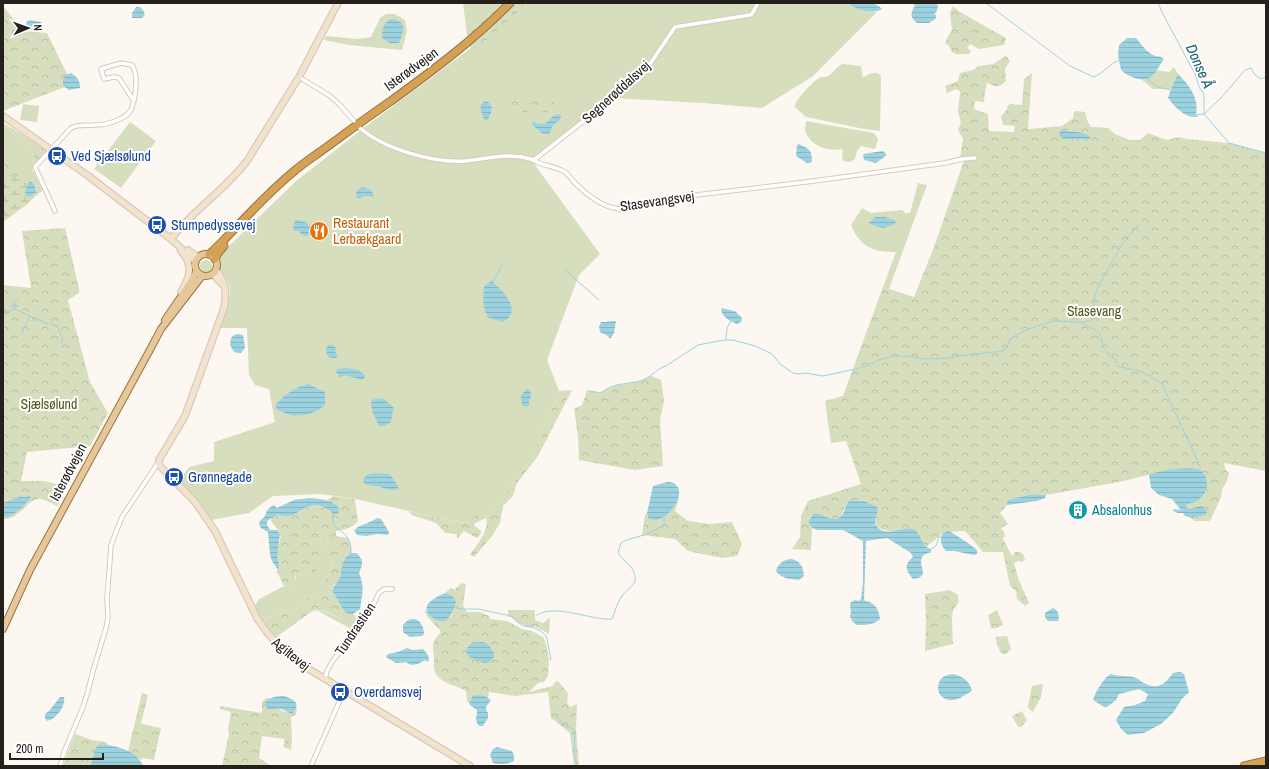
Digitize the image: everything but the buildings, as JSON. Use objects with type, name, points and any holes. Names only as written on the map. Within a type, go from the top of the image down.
[{"type":"highway","name":"Isterødvejen","points":[[209,254],[290,175],[322,150],[431,72],[479,32],[510,3]]},
{"type":"highway","name":"Isterødvejen","points":[[215,259],[221,249],[271,198],[322,150]]},
{"type":"highway","points":[[1244,766],[1266,762]]},
{"type":"main road","points":[[209,254],[215,259],[217,264],[214,272],[207,277],[202,276],[194,267],[197,259],[202,255],[209,254]]},
{"type":"main road","name":"Isterødvejen","points":[[162,329],[163,323],[196,271]]},
{"type":"main road","name":"Isterødvejen","points":[[3,629],[30,570],[162,329],[202,276]]},
{"type":"street","points":[[172,240],[183,225],[238,174],[299,77],[338,3]]},
{"type":"street","name":"Segnerøddalsvej","points":[[534,160],[636,78],[650,64],[675,26],[750,15],[758,3]]},
{"type":"street","points":[[55,211],[35,167],[68,130],[74,126],[106,124],[124,117],[131,110],[134,101],[137,79],[136,71],[132,65],[121,63],[101,69],[104,79],[114,76],[119,78],[134,101]]},
{"type":"street","points":[[299,77],[330,96],[340,104],[354,121]]},
{"type":"street","points":[[3,116],[51,149],[197,259]]},
{"type":"street","name":"Stasevangsvej","points":[[360,128],[392,148],[416,155],[446,160],[465,161],[510,155],[534,160],[563,171],[589,196],[606,205],[619,209],[629,208],[654,200],[814,181],[975,158]]},
{"type":"street","points":[[171,310],[172,305],[186,284],[190,273],[187,259],[172,240]]},
{"type":"street","points":[[60,766],[64,752],[85,702],[106,628],[108,618],[111,545],[122,517],[158,463],[158,460],[185,416],[224,308],[226,296],[221,282],[214,272]]},
{"type":"street","name":"Agiltevej","points":[[158,463],[196,503],[208,520],[221,544],[249,605],[272,640],[289,656],[325,679],[470,766]]},
{"type":"street","name":"Tundrastien","points":[[325,679],[330,666],[359,627],[379,593],[384,589],[392,589]]},
{"type":"street","points":[[311,766],[344,691]]},
{"type":"green space","points":[[463,3],[848,3],[854,8],[869,12],[877,12],[813,76],[762,108],[613,98],[532,161],[600,254],[579,275],[547,360],[559,391],[532,458],[494,508],[483,509],[466,523],[351,498],[321,494],[273,496],[249,513],[211,520],[202,506],[179,481],[189,467],[214,461],[214,442],[275,422],[269,389],[255,385],[249,375],[247,328],[220,328],[228,304],[230,292],[229,284],[220,270],[220,257],[232,243],[296,181],[365,127],[471,48],[467,35]]},
{"type":"green space","points":[[498,3],[506,3],[472,34],[471,27],[485,17]]},
{"type":"green space","points":[[515,3],[525,3],[508,22],[489,38],[476,48],[469,47],[475,41]]},
{"type":"green space","points":[[3,6],[23,31],[47,33],[72,84],[3,111]]},
{"type":"green space","points":[[953,6],[960,12],[1006,38],[1004,45],[979,49],[970,44],[967,48],[971,51],[969,54],[956,54],[952,52],[949,46],[945,43],[952,29],[950,13]]},
{"type":"green space","points":[[386,14],[395,14],[405,20],[407,31],[402,50],[349,45],[324,40],[326,36],[357,39],[371,37],[380,18]]},
{"type":"green space","name":"Stasevang","points":[[1006,56],[1010,61],[1005,69],[1006,81],[1002,85],[997,86],[987,83],[984,102],[975,101],[974,109],[988,114],[989,131],[1014,132],[1015,126],[1003,125],[1001,116],[1006,111],[1008,105],[1022,105],[1024,79],[1032,73],[1028,129],[1062,126],[1073,118],[1087,120],[1091,127],[1094,127],[1098,132],[1126,143],[1130,140],[1140,140],[1148,133],[1167,140],[1179,137],[1229,143],[1266,153],[1266,471],[1224,463],[1225,469],[1229,474],[1222,489],[1221,497],[1209,521],[1194,521],[1192,518],[1206,515],[1202,507],[1187,509],[1186,505],[1194,503],[1167,470],[1124,481],[1046,495],[1033,494],[1008,500],[1007,505],[1000,513],[1008,524],[1001,528],[1005,534],[1003,539],[1012,556],[1015,552],[1020,552],[1023,554],[1025,560],[1014,563],[1018,578],[1029,603],[1025,606],[1017,599],[1016,591],[1010,586],[1003,552],[983,552],[965,531],[943,533],[926,547],[920,535],[916,531],[905,529],[888,531],[876,525],[878,511],[864,501],[851,500],[845,506],[841,516],[835,519],[811,515],[808,521],[812,528],[811,550],[792,549],[800,537],[801,516],[808,501],[861,484],[846,441],[831,443],[825,401],[843,396],[883,287],[914,297],[934,247],[965,158],[960,158],[963,139],[958,130],[961,123],[958,112],[960,91],[956,89],[947,93],[945,86],[958,81],[960,73],[973,70],[979,66],[993,64]],"holes":[[[1064,130],[1083,133],[1089,136],[1087,140],[1069,139],[1067,138]]]},
{"type":"green space","points":[[843,64],[861,66],[863,78],[872,73],[877,73],[881,76],[880,131],[806,117],[795,107],[804,91],[820,77],[827,77]]},
{"type":"green space","points":[[1174,67],[1178,74],[1171,89],[1153,89],[1141,79],[1152,75],[1156,70],[1169,72]]},
{"type":"green space","points":[[519,95],[556,98],[553,105],[554,112],[519,112],[503,103]]},
{"type":"green space","points":[[23,104],[39,106],[37,122],[20,120]]},
{"type":"green space","points":[[1074,112],[1085,112],[1087,120],[1073,118]]},
{"type":"green space","points":[[806,121],[874,133],[878,139],[875,149],[861,146],[857,151],[855,159],[851,162],[843,161],[843,150],[825,148],[810,140],[805,130]]},
{"type":"green space","points":[[130,122],[156,141],[121,188],[94,169]]},
{"type":"green space","points":[[3,123],[48,150],[32,169],[34,154]]},
{"type":"green space","points":[[3,124],[34,154],[32,169],[43,190],[38,194],[33,183],[16,170],[10,159],[3,159]]},
{"type":"green space","points":[[1094,127],[1108,128],[1115,134],[1130,140],[1126,143],[1097,132]]},
{"type":"green space","points":[[3,159],[10,159],[14,162],[18,172],[33,181],[38,194],[26,205],[15,208],[3,216]]},
{"type":"green space","points":[[16,175],[30,181],[26,187],[26,196],[32,196],[32,198],[25,206],[3,222],[3,182]]},
{"type":"green space","points":[[918,183],[927,185],[889,289],[883,287],[896,252],[881,251],[868,247],[859,238],[851,225],[862,208],[871,213],[902,210],[905,213],[910,213]]},
{"type":"green space","name":"Sjælsølund","points":[[65,228],[79,289],[79,293],[68,300],[90,382],[108,413],[90,446],[27,452],[21,481],[44,481],[65,486],[58,506],[40,499],[35,500],[14,516],[3,519],[14,513],[31,498],[30,496],[19,497],[3,503],[3,316],[22,316],[8,303],[6,310],[3,310],[3,285],[31,288],[22,231]]},
{"type":"green space","points":[[208,260],[211,261],[211,271],[204,272],[201,271],[200,264],[201,261]]},
{"type":"green space","points":[[11,298],[17,301],[24,311],[22,316],[3,316],[3,310],[6,309]]},
{"type":"green space","points":[[651,376],[661,380],[664,401],[660,420],[663,466],[635,470],[579,460],[578,436],[574,409],[582,405],[587,390],[600,393],[616,385],[628,384]]},
{"type":"green space","points":[[572,390],[538,456],[517,483],[513,496],[503,506],[500,523],[492,536],[474,557],[470,554],[485,532],[487,522],[486,518],[475,523],[474,525],[482,532],[477,538],[464,531],[457,539],[457,534],[445,533],[436,523],[412,515],[408,511],[466,523],[483,509],[494,508],[532,458],[559,391]]},
{"type":"green space","points":[[333,496],[355,499],[358,521],[348,528],[336,531],[336,536],[348,538],[351,545],[351,553],[345,558],[340,578],[332,589],[344,611],[339,618],[318,610],[311,612],[275,638],[262,622],[277,613],[300,608],[309,596],[320,599],[326,594],[323,591],[321,584],[329,574],[333,565],[331,560],[331,547],[326,533],[320,533],[322,550],[318,570],[309,576],[295,573],[295,582],[284,586],[277,572],[277,549],[280,536],[278,530],[271,521],[272,517],[277,515],[291,515],[310,506],[322,507],[330,510],[329,501],[327,500]]},
{"type":"green space","points":[[679,498],[675,511],[688,521],[709,524],[732,522],[742,544],[737,556],[722,558],[688,551],[675,539],[642,535],[645,515],[647,513],[648,518],[668,514]]},
{"type":"green space","points":[[320,533],[326,533],[331,547],[331,560],[333,565],[329,574],[321,584],[326,594],[320,599],[309,596],[300,608],[277,613],[262,622],[254,607],[259,599],[284,586],[292,584],[296,578],[295,573],[309,576],[322,550]]},
{"type":"green space","points":[[462,583],[466,584],[463,606],[467,612],[480,612],[489,616],[490,619],[507,621],[522,629],[532,631],[543,637],[549,659],[548,676],[544,682],[538,683],[529,692],[553,686],[555,682],[558,681],[568,693],[567,703],[570,707],[577,704],[576,729],[579,766],[574,766],[570,733],[551,718],[548,692],[515,696],[489,692],[488,698],[485,696],[472,698],[469,702],[467,702],[466,691],[443,681],[436,674],[434,668],[433,646],[434,641],[441,632],[428,617],[425,611],[426,609],[428,614],[451,617],[456,604],[449,594],[445,593],[451,588],[454,590]]},
{"type":"green space","points":[[950,590],[958,595],[958,603],[952,614],[953,644],[925,651],[925,594]]},
{"type":"green space","points":[[316,610],[326,612],[339,618],[344,611],[348,614],[353,614],[362,621],[355,631]]},
{"type":"green space","points":[[508,610],[535,610],[535,620],[543,623],[550,618],[549,634],[534,626],[532,628],[518,623],[511,617],[508,617]]},
{"type":"green space","points":[[997,610],[1003,625],[996,628],[991,628],[988,615]]},
{"type":"green space","points":[[1007,636],[1011,649],[1006,654],[1003,654],[1000,652],[995,637]]},
{"type":"green space","points":[[1043,684],[1041,697],[1033,712],[1028,706],[1032,686]]},
{"type":"green space","points":[[142,693],[148,695],[141,724],[161,728],[154,760],[143,758],[141,760],[128,751]]},
{"type":"green space","points":[[266,698],[269,698],[267,700],[279,709],[286,712],[293,713],[297,706],[296,714],[291,717],[291,750],[283,747],[285,739],[262,736],[259,758],[271,766],[222,766],[229,734],[228,730],[231,712],[220,709],[220,706],[262,713],[262,702]]},
{"type":"green space","points":[[1022,711],[1027,720],[1021,727],[1018,727],[1012,716]]},
{"type":"green space","points":[[75,734],[92,740],[106,742],[108,745],[101,744],[96,747],[90,766],[63,766]]},
{"type":"water","points":[[848,3],[871,3],[882,9],[869,12],[855,8]]},
{"type":"water","points":[[913,3],[935,3],[938,5],[937,11],[934,14],[936,15],[936,18],[929,23],[917,23],[913,19],[912,15],[912,11],[915,6]]},
{"type":"water","points":[[136,7],[140,7],[143,10],[145,15],[142,18],[132,18],[132,13]]},
{"type":"water","points":[[390,19],[400,21],[403,26],[399,43],[390,43],[382,38],[383,27]]},
{"type":"water","points":[[30,20],[41,22],[41,29],[28,30],[26,25],[27,21]]},
{"type":"water","points":[[1127,38],[1136,38],[1149,52],[1164,59],[1155,73],[1149,78],[1141,79],[1132,77],[1121,70],[1118,55],[1119,45]]},
{"type":"water","points":[[71,73],[78,79],[80,88],[69,90],[63,86],[65,75]]},
{"type":"water","points":[[1178,74],[1193,93],[1197,109],[1196,115],[1198,117],[1184,114],[1177,109],[1168,98]]},
{"type":"water","points":[[486,101],[492,108],[487,121],[482,114],[481,109],[481,104]]},
{"type":"water","points":[[558,114],[561,116],[560,119],[553,125],[549,134],[543,134],[532,125],[533,122],[545,124],[553,116]]},
{"type":"water","points":[[1064,130],[1082,133],[1091,138],[1087,140],[1063,139],[1059,135],[1060,131]]},
{"type":"water","points":[[799,144],[811,152],[812,162],[807,163],[796,156],[797,145]]},
{"type":"water","points":[[883,151],[887,155],[876,163],[864,160],[863,154]]},
{"type":"water","points":[[30,181],[34,184],[36,192],[32,196],[26,196],[27,186]]},
{"type":"water","points":[[363,187],[371,190],[374,196],[356,197],[357,190]]},
{"type":"water","points":[[875,217],[885,217],[896,221],[895,224],[891,226],[879,227],[869,223]]},
{"type":"water","points":[[295,220],[308,224],[311,228],[310,235],[305,236],[299,231],[294,231],[293,228]]},
{"type":"water","points":[[492,281],[505,295],[511,306],[512,312],[503,322],[487,317],[484,308],[484,286]]},
{"type":"water","points":[[721,308],[735,311],[742,318],[741,322],[737,324],[729,320],[724,316]]},
{"type":"water","points":[[616,321],[614,333],[611,338],[609,338],[600,332],[599,327],[601,322]]},
{"type":"water","points":[[238,334],[243,335],[244,341],[245,348],[241,353],[234,352],[230,345],[231,338]]},
{"type":"water","points":[[328,345],[333,345],[336,348],[335,352],[338,355],[336,358],[328,357],[326,350]]},
{"type":"water","points":[[348,368],[358,370],[365,375],[365,377],[362,380],[345,375],[339,378],[336,372],[337,369]]},
{"type":"water","points":[[308,384],[325,392],[325,405],[322,408],[305,415],[289,415],[276,409],[276,404],[287,394]]},
{"type":"water","points":[[527,389],[530,390],[531,398],[529,399],[529,406],[524,407],[522,405],[521,395]]},
{"type":"water","points":[[378,398],[384,399],[394,408],[391,422],[385,426],[379,426],[373,413],[371,404],[372,400]]},
{"type":"water","points":[[1184,468],[1198,469],[1206,478],[1207,488],[1205,492],[1195,502],[1186,505],[1187,509],[1202,506],[1207,511],[1206,515],[1192,518],[1185,516],[1183,513],[1173,511],[1174,509],[1181,510],[1172,499],[1159,495],[1151,488],[1149,474]]},
{"type":"water","points":[[376,473],[390,474],[398,486],[398,489],[389,490],[367,485],[363,482],[367,475]]},
{"type":"water","points":[[667,482],[674,483],[679,489],[677,501],[670,512],[659,519],[652,520],[648,518],[647,513],[653,486]]},
{"type":"water","points":[[1033,494],[1046,495],[1045,498],[1037,501],[1007,505],[1008,500]]},
{"type":"water","points":[[30,496],[31,498],[18,510],[3,518],[3,503],[19,497]]},
{"type":"water","points":[[309,498],[326,500],[334,503],[339,509],[338,514],[333,514],[325,508],[314,505],[291,516],[277,515],[267,521],[267,525],[270,530],[277,530],[280,534],[277,556],[279,565],[278,570],[270,555],[268,532],[261,528],[259,524],[260,521],[265,516],[268,509],[274,505],[277,508],[294,500]]},
{"type":"water","points":[[851,500],[864,501],[877,507],[878,512],[875,523],[880,529],[888,532],[912,529],[918,533],[925,545],[931,549],[931,552],[924,555],[921,560],[923,570],[922,576],[913,579],[907,571],[907,565],[913,557],[911,553],[887,538],[866,541],[864,599],[876,607],[880,619],[872,624],[866,625],[857,625],[852,621],[850,616],[850,603],[861,599],[863,583],[863,541],[843,530],[817,530],[812,528],[808,521],[813,514],[835,519],[838,518],[843,514],[847,503]]},
{"type":"water","points":[[377,518],[381,519],[389,532],[388,535],[357,535],[354,530]]},
{"type":"water","points":[[949,531],[974,547],[977,550],[977,554],[974,555],[946,551],[942,545],[941,538],[943,533]]},
{"type":"water","points":[[350,553],[357,553],[362,560],[359,573],[362,587],[360,609],[353,614],[348,614],[344,611],[332,591],[341,576],[341,570],[345,558]]},
{"type":"water","points":[[790,559],[799,562],[802,566],[804,576],[799,580],[789,579],[778,574],[776,571],[781,563]]},
{"type":"water","points":[[445,593],[454,597],[456,603],[448,618],[440,621],[429,615],[427,608],[430,602]]},
{"type":"water","points":[[1053,608],[1058,613],[1058,621],[1048,621],[1045,617],[1045,613]]},
{"type":"water","points":[[411,619],[417,620],[421,623],[424,631],[422,636],[410,637],[403,632],[403,625]]},
{"type":"water","points":[[483,642],[488,644],[494,653],[494,657],[489,662],[484,663],[469,657],[466,652],[470,645]]},
{"type":"water","points":[[407,648],[413,650],[423,649],[428,655],[429,660],[427,662],[425,660],[418,664],[411,665],[406,662],[396,663],[386,657],[388,654]]},
{"type":"water","points":[[1180,672],[1184,674],[1189,692],[1181,700],[1173,713],[1161,724],[1144,733],[1128,735],[1121,729],[1116,720],[1124,707],[1145,701],[1148,694],[1139,689],[1119,694],[1116,700],[1107,707],[1104,707],[1093,700],[1098,689],[1111,674],[1137,678],[1143,683],[1157,686],[1167,681],[1173,673]]},
{"type":"water","points":[[953,674],[965,680],[971,687],[972,691],[954,700],[944,698],[938,690],[939,682],[942,678],[946,675]]},
{"type":"water","points":[[476,695],[485,696],[491,700],[486,707],[488,718],[483,726],[479,726],[477,724],[477,710],[470,705],[469,702]]},
{"type":"water","points":[[284,696],[295,702],[296,707],[293,713],[281,709],[267,709],[265,702],[267,700],[274,697]]},
{"type":"water","points":[[60,697],[64,697],[64,701],[60,712],[54,718],[47,721],[45,714]]},
{"type":"water","points":[[101,744],[113,746],[131,753],[136,756],[143,766],[90,766],[96,747]]},
{"type":"water","points":[[497,747],[512,751],[514,761],[504,764],[493,763],[490,755],[493,749]]},
{"type":"waterway","points":[[986,3],[1070,66],[1094,77],[1115,62],[1120,61]]},
{"type":"waterway","name":"Donse Å","points":[[1158,3],[1196,76],[1199,87],[1204,94],[1204,114],[1229,143],[1266,153]]},
{"type":"waterway","points":[[1195,115],[1204,114],[1221,98],[1245,70],[1251,68],[1255,75],[1261,79],[1266,77]]},
{"type":"waterway","points":[[1146,78],[1157,87],[1171,90]]},
{"type":"waterway","points":[[1046,323],[1059,321],[1085,322],[1093,319],[1095,293],[1122,244],[1138,225]]},
{"type":"waterway","points":[[492,281],[495,279],[503,263]]},
{"type":"waterway","points":[[565,270],[599,300]]},
{"type":"waterway","points":[[12,301],[15,309]]},
{"type":"waterway","points":[[3,313],[15,309],[48,324]]},
{"type":"waterway","points":[[21,334],[30,316]]},
{"type":"waterway","points":[[726,339],[727,328],[731,321]]},
{"type":"waterway","points":[[1082,323],[1097,331],[1101,336],[1103,347],[1109,355],[1116,360],[1116,363]]},
{"type":"waterway","points":[[51,324],[58,327],[62,338],[62,344]]},
{"type":"waterway","points":[[591,391],[600,393],[608,388],[642,380],[698,345],[724,340],[733,340],[755,346],[772,354],[780,364],[793,373],[823,376],[860,368],[878,360],[893,356],[907,356],[924,359],[948,358],[1004,351],[1011,338],[1028,329],[1044,324]]},
{"type":"waterway","points":[[1117,366],[1139,371],[1162,384],[1200,466],[1200,470]]},
{"type":"waterway","points":[[333,514],[333,523],[347,537],[351,547],[351,553]]},
{"type":"waterway","points":[[537,615],[554,611],[595,618],[612,619],[620,598],[633,585],[635,579],[633,570],[618,553],[621,543],[650,533],[662,526],[664,524],[664,516]]},
{"type":"waterway","points":[[931,549],[936,546],[939,537],[941,537]]},
{"type":"waterway","points":[[457,608],[478,609],[511,616],[523,626],[533,627],[546,636],[551,660]]},
{"type":"waterway","points":[[557,717],[565,726],[573,729],[575,734],[574,753],[577,766]]},
{"type":"place","name":"Ved Sjælsølund","points":[[57,156]]},
{"type":"place","name":"Stumpedyssevej","points":[[157,225]]},
{"type":"place","name":"Restaurant Lerbækgaard","points":[[319,231]]},
{"type":"place","name":"Grønnegade","points":[[174,477]]},
{"type":"place","name":"Absalonhus","points":[[1078,510]]},
{"type":"place","name":"Overdamsvej","points":[[340,692]]}]
